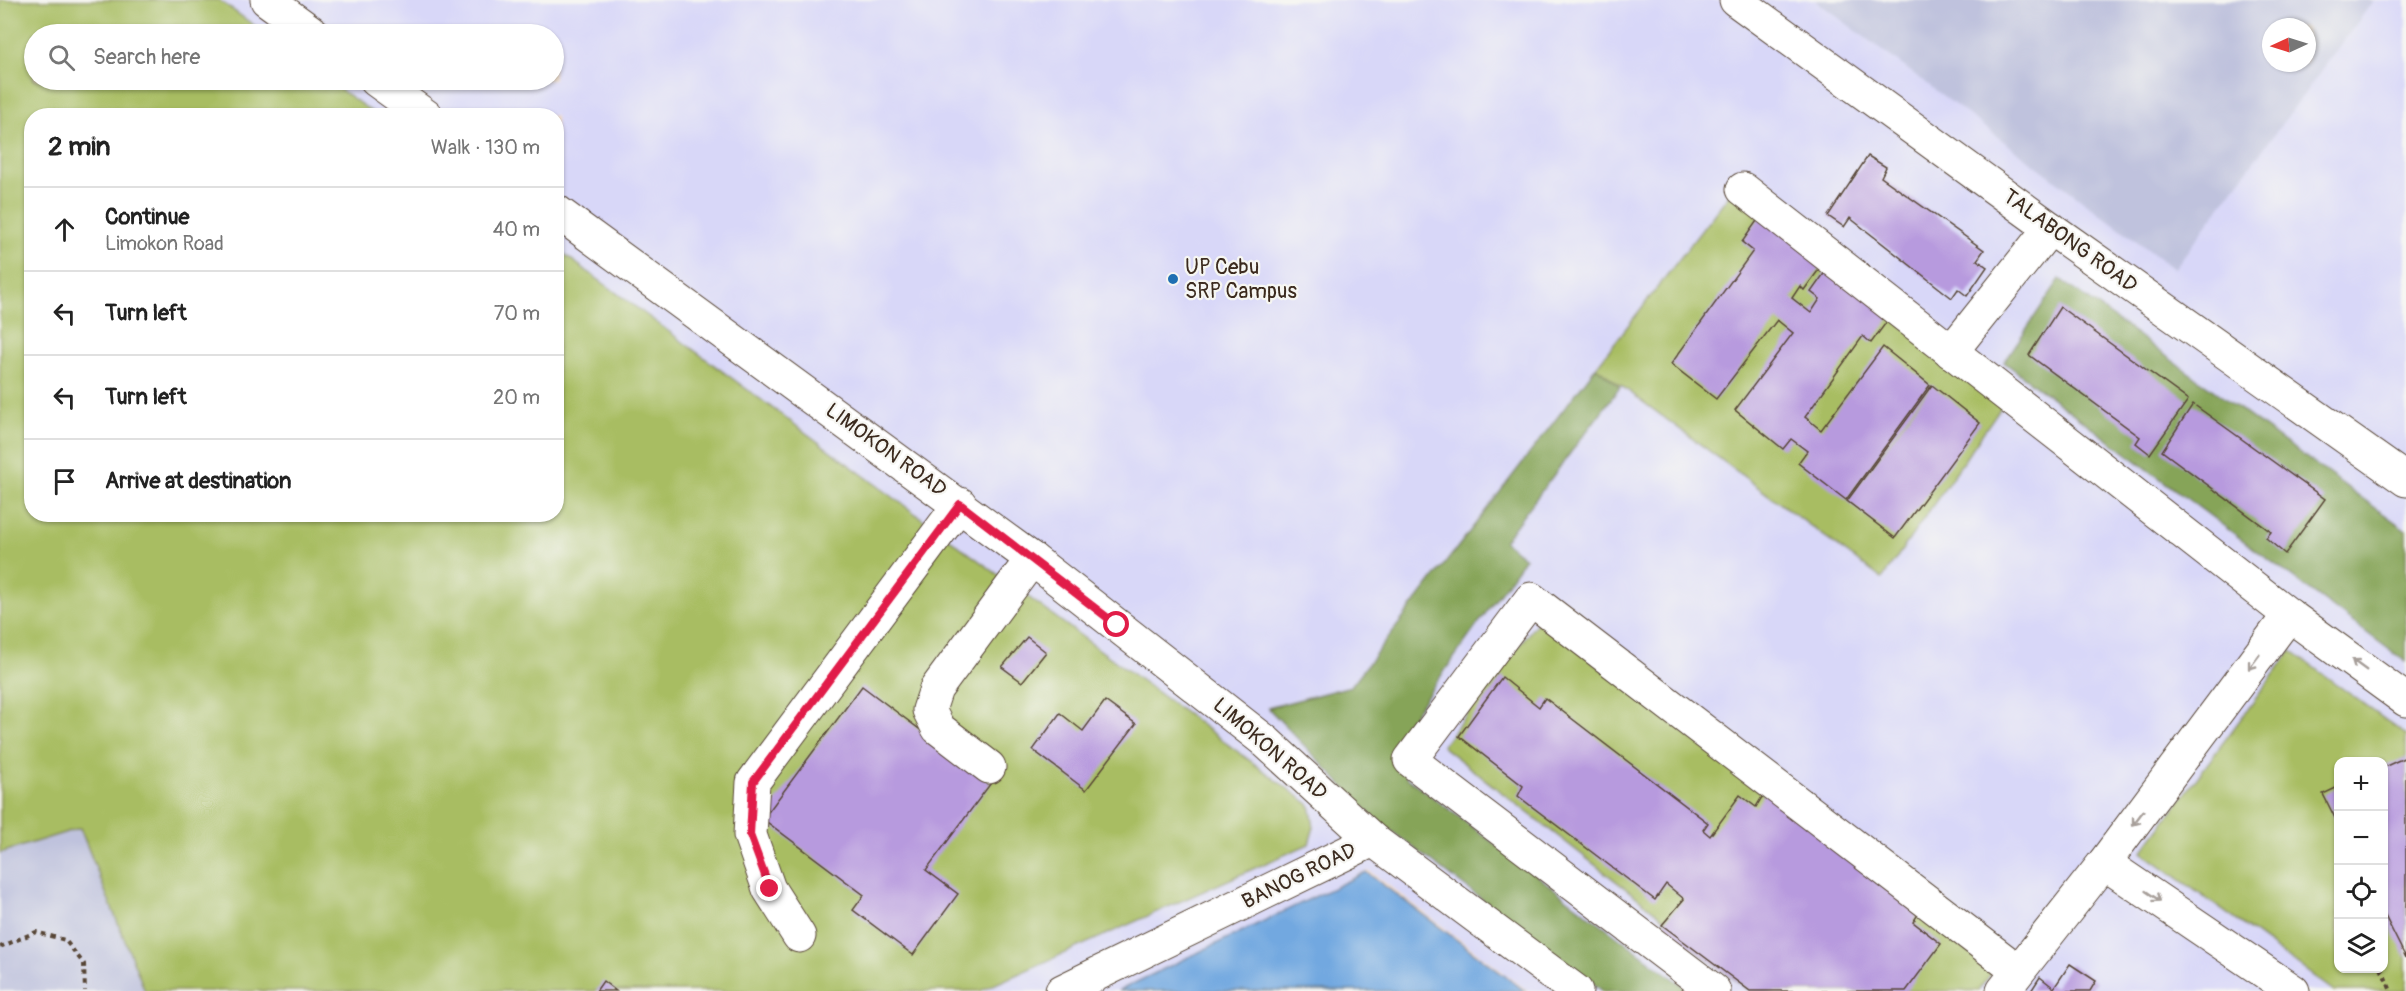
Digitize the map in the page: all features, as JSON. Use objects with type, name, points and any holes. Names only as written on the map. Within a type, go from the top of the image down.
[{"type":"street","points":[[267,0],[300,24]]},
{"type":"street","name":"TALABONG ROAD","points":[[1736,0],[2050,228],[2406,480]]},
{"type":"street","points":[[390,90],[415,108]]},
{"type":"street","points":[[1743,189],[2289,615],[2406,700]]},
{"type":"street","name":"LIMOKON ROAD","points":[[564,217],[960,504],[1032,559],[1265,741],[1373,840]]},
{"type":"street","points":[[1951,352],[2050,228]]},
{"type":"street","points":[[799,936],[770,889],[750,835],[753,782],[960,504]]},
{"type":"street","points":[[989,767],[938,728],[929,710],[936,689],[1032,559]]},
{"type":"street","points":[[1714,991],[1410,760],[1530,599],[2010,981],[2104,863],[2289,615]]},
{"type":"street","name":"BANOG ROAD","points":[[1062,991],[1373,840],[1576,991]]},
{"type":"street","points":[[2104,863],[2293,991]]},
{"type":"path","points":[[0,947],[36,932],[65,940],[84,964],[85,991]]},
{"type":"path","points":[[2383,973],[2391,991]]},
{"type":"shaded area","points":[[0,0],[2406,0],[2406,991],[1528,991],[1368,870],[1119,991],[0,991]]},
{"type":"shaded area","points":[[1815,0],[2374,0],[2174,269]]},
{"type":"shaded area","points":[[80,828],[145,991],[0,991],[0,853]]},
{"type":"green space","points":[[0,0],[219,0],[252,24],[24,24],[24,90],[341,90],[366,108],[24,108],[24,522],[564,522],[564,254],[1310,805],[1314,827],[1309,844],[980,991],[145,991],[80,828],[0,853]]},
{"type":"green space","points":[[1731,192],[2003,404],[1882,579],[1596,367]]},
{"type":"green space","points":[[2060,279],[2406,530],[2406,662],[2004,362]]},
{"type":"green space","points":[[1596,367],[1620,387],[1504,541],[1525,558],[1397,738],[1406,777],[1690,991],[1603,991],[1373,817],[1268,708],[1351,686]]},
{"type":"green space","points":[[1539,620],[1993,971],[1978,991],[1750,991],[1662,925],[1666,920],[1442,746]]},
{"type":"green space","points":[[2291,651],[2406,735],[2406,991],[2334,991],[2142,852]]},
{"type":"water","points":[[1366,872],[1525,991],[1118,991]]},
{"type":"building","points":[[1868,156],[1886,167],[1881,177],[1984,250],[1977,260],[1987,267],[1967,296],[1958,289],[1952,298],[1850,218],[1844,227],[1828,216]]},
{"type":"building","points":[[1761,215],[1823,264],[1804,290],[1800,286],[1792,298],[1811,313],[1820,299],[1811,292],[1828,268],[1891,316],[1871,343],[1863,336],[1805,417],[1821,430],[1883,347],[1930,385],[1846,500],[1798,463],[1807,451],[1791,439],[1783,449],[1735,410],[1793,333],[1777,320],[1716,399],[1671,364],[1753,251],[1742,242]]},
{"type":"building","points":[[2060,307],[2188,400],[2150,454],[2136,443],[2140,437],[2029,355]]},
{"type":"building","points":[[1932,385],[1980,423],[1895,538],[1847,501]]},
{"type":"building","points":[[2193,404],[2325,499],[2285,554],[2266,538],[2271,532],[2162,451]]},
{"type":"building","points":[[1027,637],[1046,652],[1022,682],[1002,667]]},
{"type":"building","points":[[1502,677],[1539,707],[1545,698],[1708,823],[1703,830],[1710,836],[1740,795],[1756,807],[1765,792],[1921,910],[1913,922],[1941,944],[1906,991],[1750,991],[1662,925],[1684,899],[1666,884],[1655,900],[1518,796],[1523,786],[1459,736]]},
{"type":"building","points":[[862,686],[991,783],[926,870],[958,894],[913,955],[853,910],[864,895],[763,819]]},
{"type":"building","points":[[1105,701],[1136,724],[1086,790],[1033,750],[1060,713],[1083,731]]},
{"type":"building","points":[[2406,757],[2406,958],[2388,922],[2388,765]]},
{"type":"building","points":[[2334,789],[2334,816],[2323,794]]},
{"type":"building","points":[[2070,964],[2096,981],[2090,991],[2031,991],[2040,977],[2054,988]]},
{"type":"building","points":[[603,981],[616,991],[596,991]]},
{"type":"place","name":"UP Cebu SRP Campus","points":[[1173,279]]},
{"type":"route","points":[[770,889],[750,835],[753,782],[960,504],[1117,625]]}]
